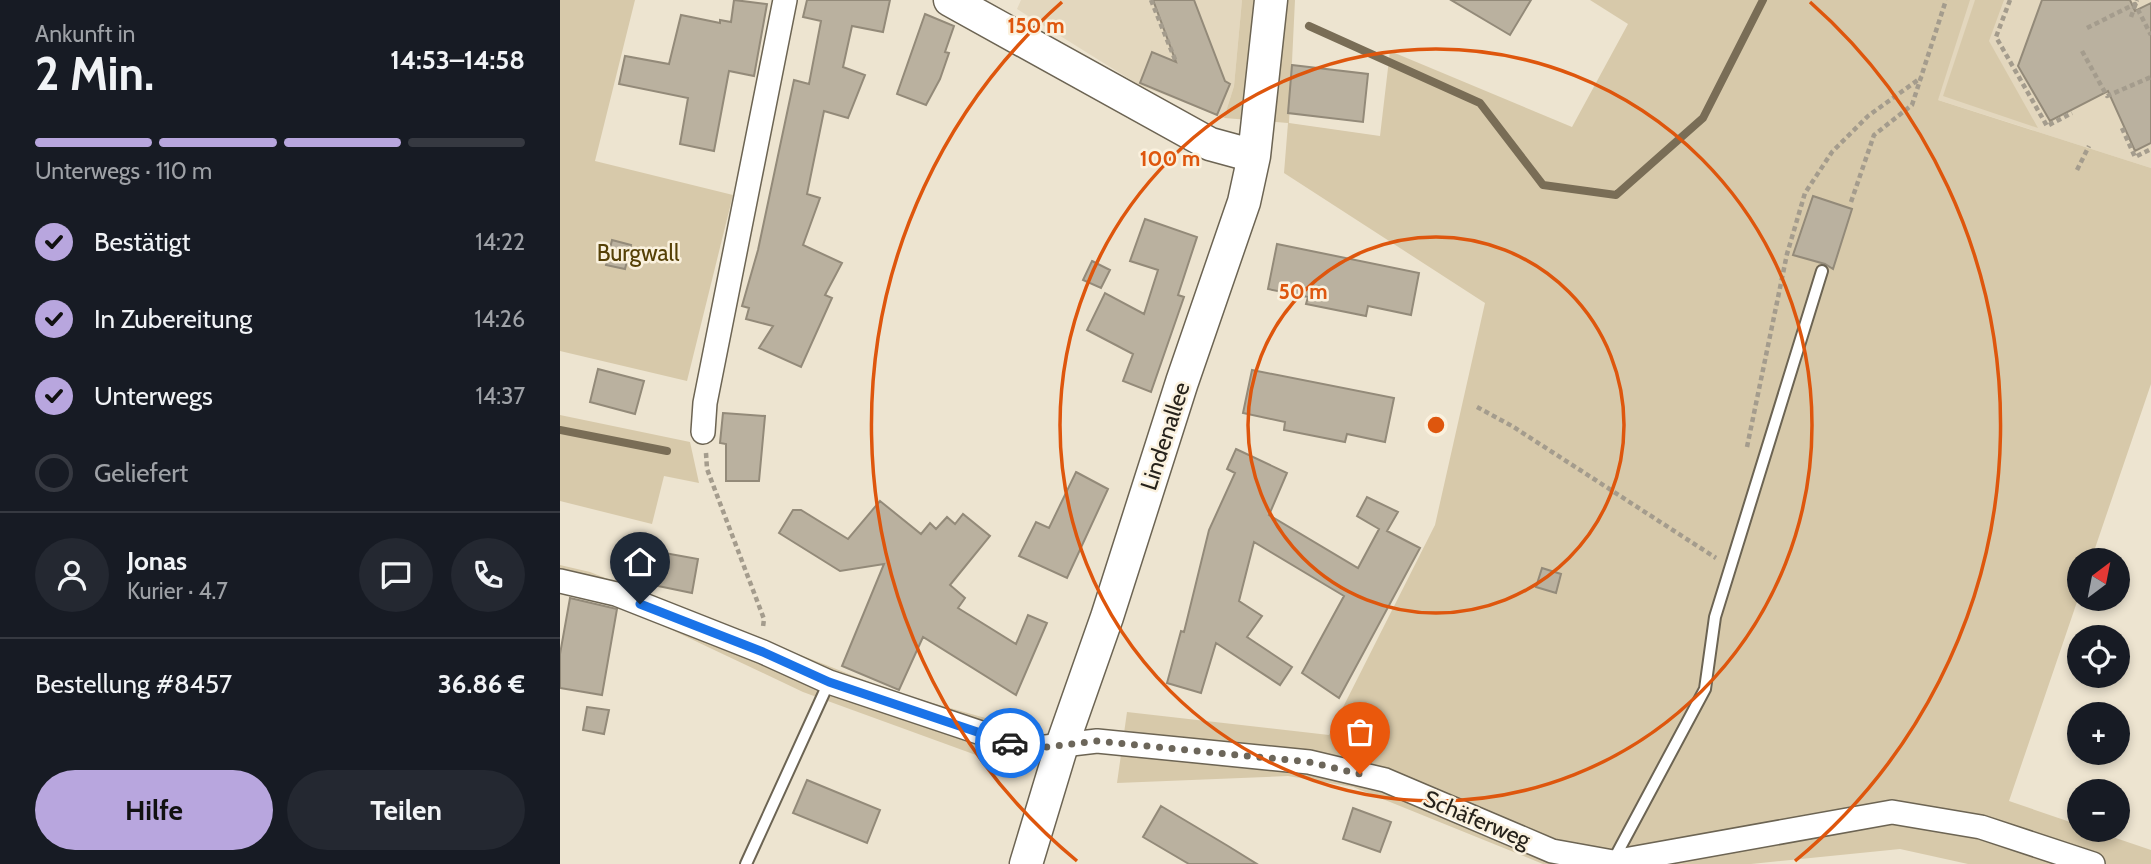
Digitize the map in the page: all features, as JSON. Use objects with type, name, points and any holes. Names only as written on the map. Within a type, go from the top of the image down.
[{"type":"main road","points":[[950,0],[1210,144],[1254,156]]},
{"type":"main road","name":"Lindenallee","points":[[1026,864],[1062,745],[1244,202],[1254,156],[1271,0]]},
{"type":"street","points":[[703,432],[705,403],[785,0]]},
{"type":"street","name":"Schäferweg","points":[[560,581],[616,594],[763,652],[829,682],[1029,749],[1097,741],[1309,762],[1385,780],[1552,851],[1613,862],[1892,812],[1981,827],[2093,864]]},
{"type":"lane","points":[[1613,862],[1705,689],[1715,617],[1822,271]]},
{"type":"lane","points":[[746,864],[829,682]]},
{"type":"path","points":[[1151,0],[1176,62]]},
{"type":"path","points":[[1851,202],[1874,135],[1912,106],[1946,0]]},
{"type":"path","points":[[2010,0],[1996,37],[2047,126],[2072,113]]},
{"type":"path","points":[[2087,28],[2135,1],[2143,0]]},
{"type":"path","points":[[2131,17],[2135,1]]},
{"type":"path","points":[[2135,1],[2151,35]]},
{"type":"path","points":[[2082,51],[2107,96],[2151,76]]},
{"type":"path","points":[[2122,128],[2135,157],[2151,149]]},
{"type":"path","points":[[2077,170],[2090,146]]},
{"type":"path","points":[[1477,407],[1512,426],[1723,562]]},
{"type":"path","points":[[703,432],[707,469],[764,619],[763,652]]},
{"type":"shaded area","points":[[1021,0],[1242,0],[1234,86],[1224,118],[1139,85],[1017,9]]},
{"type":"shaded area","points":[[1860,0],[2151,0],[2151,168],[1910,91]]},
{"type":"green space","name":"Burgwall","points":[[560,0],[635,0],[595,161],[733,195],[687,381],[560,351]]},
{"type":"green space","points":[[1242,0],[1295,0],[1289,123],[1380,136],[1390,51],[1572,127],[1628,24],[1590,0],[1970,0],[1938,100],[2151,168],[2151,384],[2095,548],[2067,548],[2067,611],[2074,611],[2009,801],[2067,821],[2067,842],[2127,842],[2151,850],[2151,864],[1968,864],[1900,849],[1751,864],[1543,864],[1353,787],[1288,776],[1117,783],[1127,712],[1329,735],[1435,525],[1485,303],[1284,173],[1288,123],[1224,118],[1234,86]]},
{"type":"green space","points":[[1975,0],[2004,0],[1989,41],[2038,128],[1943,96]]},
{"type":"green space","points":[[560,415],[690,442],[699,483],[664,476],[652,524],[560,501]]},
{"type":"green space","points":[[560,565],[590,572],[897,693],[1003,723],[987,759],[803,692],[617,604],[560,593]]},
{"type":"building","points":[[734,0],[767,4],[754,76],[729,71],[714,151],[680,144],[688,98],[619,84],[625,56],[669,64],[681,15],[720,23],[720,20],[731,22]]},
{"type":"building","points":[[807,0],[890,0],[883,32],[852,26],[843,67],[865,75],[848,118],[824,111],[807,194],[820,198],[803,245],[842,263],[825,295],[832,298],[801,367],[759,348],[773,326],[746,319],[749,308],[742,306],[758,250],[794,80],[809,84],[821,21],[803,17]]},
{"type":"building","points":[[1153,0],[1194,0],[1225,81],[1230,84],[1217,115],[1140,83],[1152,52],[1176,62]]},
{"type":"building","points":[[1451,0],[1531,0],[1510,35]]},
{"type":"building","points":[[2042,0],[2130,0],[2135,11],[2151,3],[2151,143],[2135,151],[2108,91],[2050,121],[2018,66]]},
{"type":"building","points":[[925,14],[954,26],[940,79],[926,105],[897,94]]},
{"type":"building","points":[[1292,65],[1368,74],[1363,122],[1288,113]]},
{"type":"building","points":[[1813,196],[1852,209],[1833,269],[1793,255]]},
{"type":"building","points":[[1145,219],[1197,237],[1178,295],[1184,297],[1151,392],[1123,381],[1133,354],[1087,330],[1105,293],[1144,314],[1158,270],[1130,261]]},
{"type":"building","points":[[612,240],[631,245],[625,269],[606,265]]},
{"type":"building","points":[[1277,244],[1419,273],[1411,315],[1368,306],[1366,316],[1306,304],[1308,297],[1268,289]]},
{"type":"building","points":[[1092,261],[1110,270],[1101,288],[1083,280]]},
{"type":"building","points":[[598,369],[644,381],[635,414],[590,402]]},
{"type":"building","points":[[1252,370],[1394,398],[1385,442],[1347,434],[1345,442],[1284,430],[1285,422],[1243,413]]},
{"type":"building","points":[[723,413],[765,416],[759,481],[726,481],[726,444],[720,443]]},
{"type":"building","points":[[1236,449],[1287,473],[1269,515],[1358,568],[1379,529],[1357,516],[1367,497],[1398,512],[1387,531],[1420,548],[1339,698],[1302,673],[1344,596],[1254,542],[1239,601],[1262,616],[1247,637],[1292,667],[1280,685],[1216,643],[1201,693],[1167,683],[1181,631],[1184,632],[1209,530],[1235,473],[1227,469]]},
{"type":"building","points":[[1076,472],[1108,489],[1067,578],[1019,556],[1036,522],[1049,528]]},
{"type":"building","points":[[880,501],[921,534],[930,523],[936,529],[947,517],[955,524],[963,514],[990,536],[950,585],[965,598],[958,608],[1016,644],[1028,615],[1047,623],[1016,695],[923,637],[899,690],[842,666],[884,564],[840,571],[779,533],[793,510],[801,510],[848,539]]},
{"type":"building","points":[[659,552],[698,559],[692,593],[653,585]]},
{"type":"building","points":[[1542,568],[1561,574],[1556,593],[1536,587]]},
{"type":"building","points":[[570,598],[617,609],[602,695],[560,688],[560,654]]},
{"type":"building","points":[[587,707],[609,710],[604,734],[583,730]]},
{"type":"building","points":[[807,780],[880,810],[867,843],[793,813]]},
{"type":"building","points":[[1161,806],[1257,864],[1189,864],[1143,837]]},
{"type":"building","points":[[1353,808],[1391,822],[1380,852],[1343,839]]},
{"type":"waterway","points":[[1309,26],[1480,103],[1543,185],[1616,195],[1703,118],[1763,0]]},
{"type":"waterway","points":[[560,430],[667,451]]},
{"type":"way so far","points":[[1010,743],[1029,749],[1097,741],[1309,762],[1360,774]]},
{"type":"route","points":[[640,604],[763,652],[829,682],[1010,743]]}]
